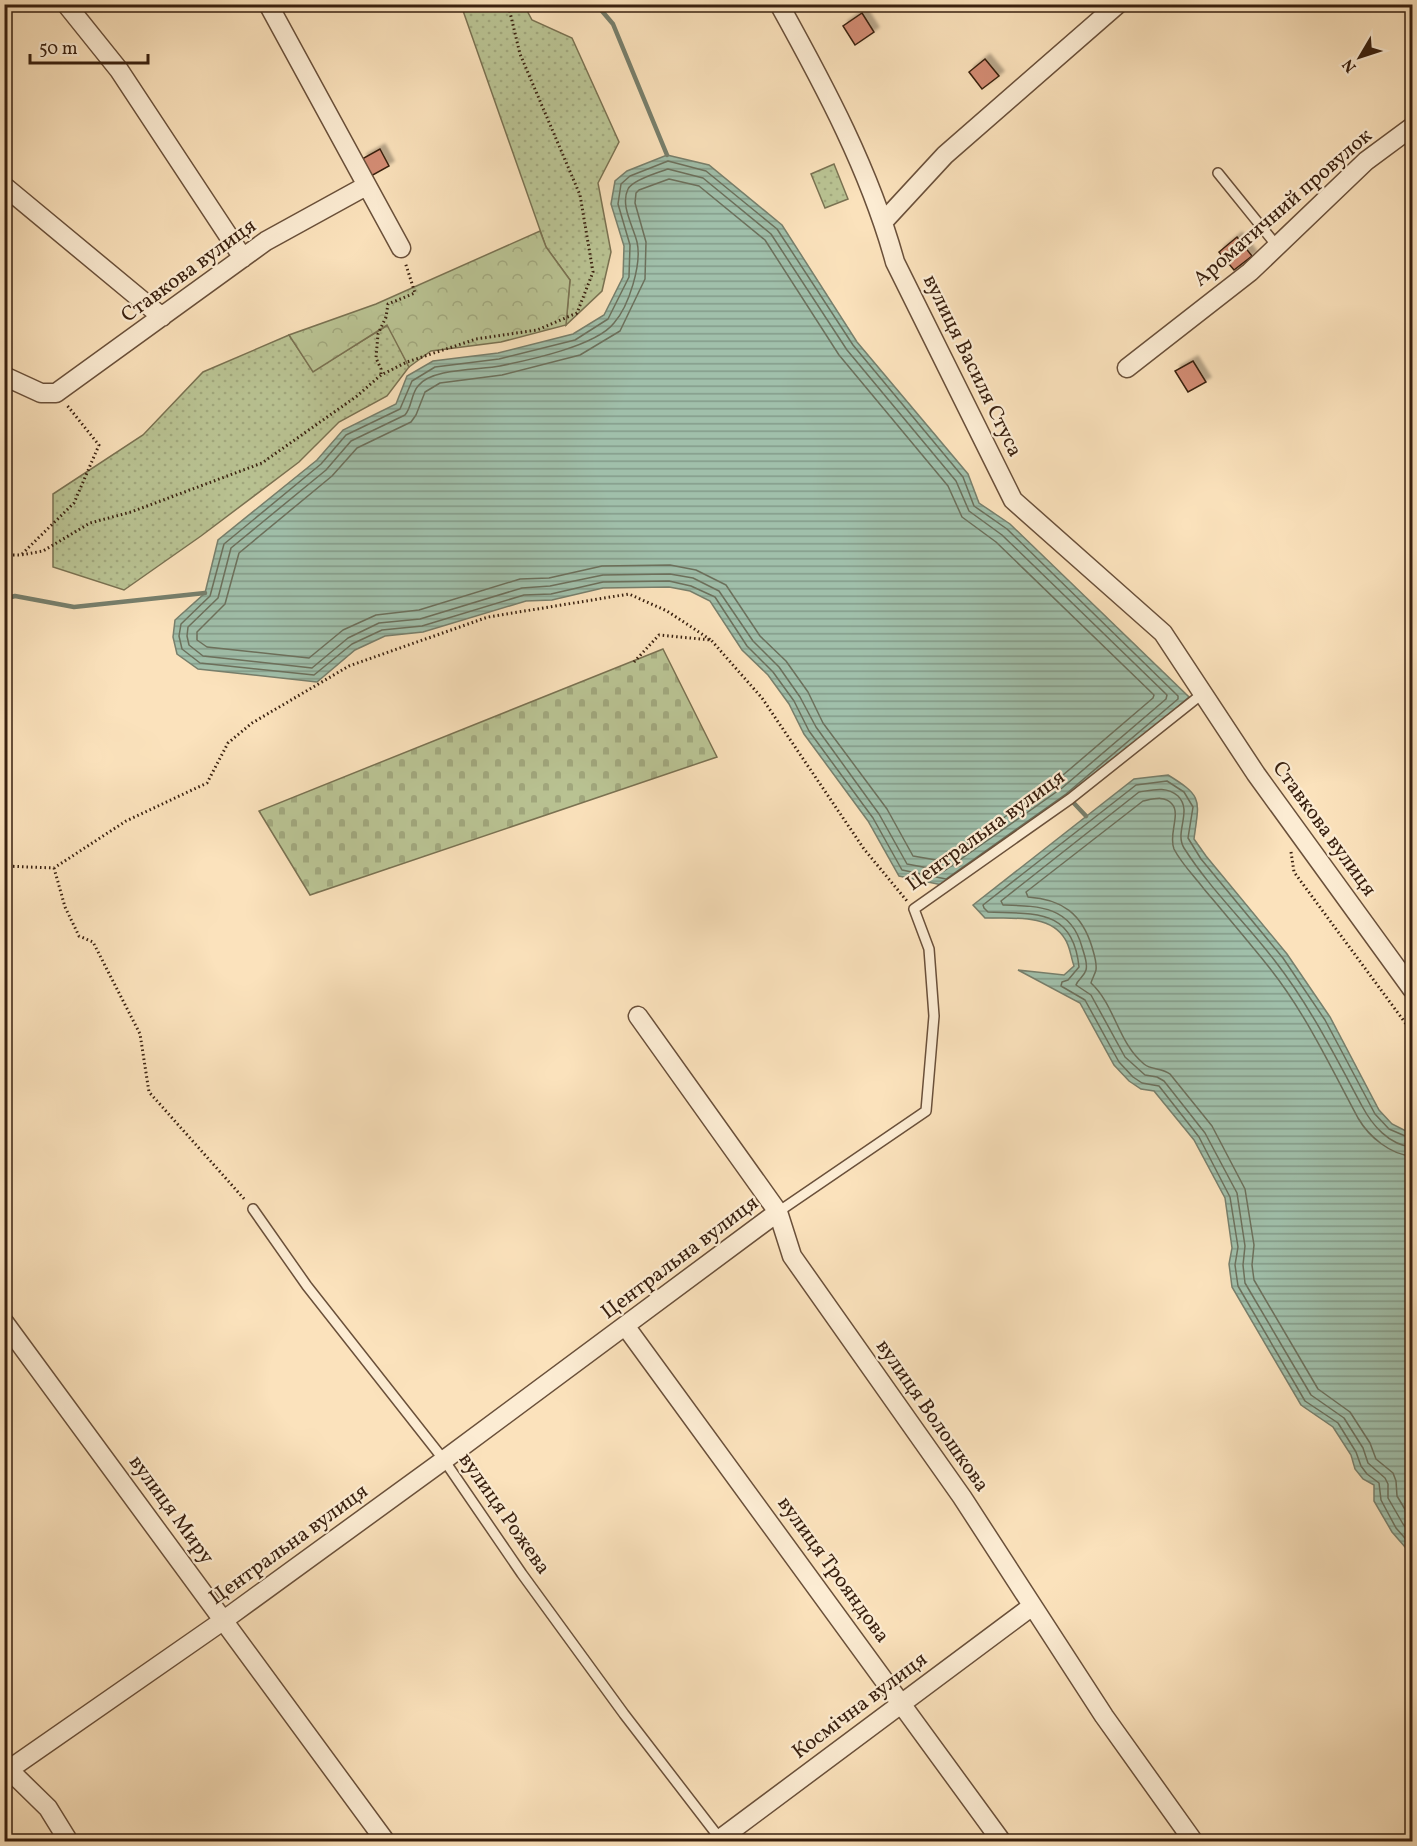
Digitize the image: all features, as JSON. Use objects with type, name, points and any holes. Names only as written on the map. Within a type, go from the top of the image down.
[{"type":"street","points":[[66,4],[119,70],[243,258]]},
{"type":"street","points":[[268,4],[401,248]]},
{"type":"street","name":"вулиця Василя Стуса","points":[[779,4],[831,98],[884,221],[895,262],[1014,500],[1163,633],[1202,694]]},
{"type":"street","points":[[884,221],[945,155],[1118,4]]},
{"type":"street","name":"Ароматичний провулок","points":[[1127,368],[1250,272],[1366,161],[1413,127]]},
{"type":"street","points":[[4,186],[162,317]]},
{"type":"street","name":"Ставкова вулиця","points":[[49,393],[162,317],[266,241],[366,186]]},
{"type":"street","points":[[4,376],[49,393]]},
{"type":"street","name":"Ставкова вулиця","points":[[1202,694],[1256,774],[1413,989]]},
{"type":"street","name":"вулиця Волошкова","points":[[638,1016],[778,1212],[792,1256],[962,1497],[1031,1607],[1104,1716],[1194,1842]]},
{"type":"street","name":"Центральна вулиця","points":[[6,1769],[224,1620],[626,1327],[778,1212]]},
{"type":"street","name":"вулиця Миру","points":[[4,1322],[386,1842]]},
{"type":"street","name":"вулиця Трояндова","points":[[626,1327],[903,1703],[1002,1842]]},
{"type":"street","name":"Космічна вулиця","points":[[720,1841],[1031,1607]]},
{"type":"street","points":[[6,1769],[48,1808],[69,1842]]},
{"type":"lane","points":[[1218,173],[1277,246]]},
{"type":"lane","name":"Центральна вулиця","points":[[778,1212],[926,1111],[934,1016],[929,949],[914,909],[1070,799],[1202,694]]},
{"type":"lane","name":"вулиця Рожева","points":[[253,1209],[307,1286],[444,1460],[522,1574],[720,1841]]},
{"type":"path","points":[[4,555],[43,551],[90,523],[131,512],[262,463],[357,396],[381,375],[407,362],[476,339],[537,330],[577,313],[593,272],[580,195],[520,54],[508,4]]},
{"type":"path","points":[[381,375],[376,358],[378,334],[386,317],[388,304],[415,293],[401,248]]},
{"type":"path","points":[[21,555],[74,503],[99,445],[49,393]]},
{"type":"path","points":[[4,866],[54,868],[126,821],[207,783],[228,743],[252,723],[349,666],[488,616],[629,594],[667,611],[711,640],[762,698],[864,849],[914,909]]},
{"type":"path","points":[[634,662],[659,635],[711,640]]},
{"type":"path","points":[[1291,849],[1294,872],[1413,1032]]},
{"type":"path","points":[[54,868],[65,907],[80,936],[93,942],[140,1034],[149,1092],[253,1209]]},
{"type":"green space","points":[[461,5],[524,5],[532,20],[572,38],[619,142],[598,183],[611,252],[602,291],[566,325],[570,280],[546,247]]},
{"type":"green space","points":[[834,164],[848,199],[825,208],[811,174]]},
{"type":"green space","points":[[540,231],[546,247],[570,280],[566,325],[501,342],[431,351],[409,367],[387,325],[313,372],[289,335],[376,304]]},
{"type":"green space","points":[[388,325],[409,367],[387,396],[339,422],[299,462],[201,536],[124,590],[53,567],[53,494],[143,435],[203,372],[289,335],[313,371]]},
{"type":"green space","points":[[663,649],[717,757],[310,895],[259,811]]},
{"type":"water","points":[[667,155],[709,165],[782,225],[857,342],[968,474],[979,503],[1010,524],[1189,697],[1070,799],[947,886],[899,876],[868,821],[804,734],[789,704],[768,675],[742,650],[710,601],[690,591],[669,587],[603,588],[552,600],[526,601],[423,632],[385,636],[355,650],[317,682],[198,669],[177,654],[173,637],[175,620],[205,593],[218,540],[317,460],[343,430],[396,404],[407,376],[433,361],[498,353],[573,334],[604,315],[623,277],[624,246],[611,204],[615,181],[627,171]]},
{"type":"water","points":[[1168,775],[1188,789],[1196,801],[1194,839],[1287,954],[1330,1017],[1379,1110],[1392,1124],[1412,1134],[1412,1555],[1392,1532],[1374,1501],[1374,1485],[1363,1479],[1355,1469],[1351,1455],[1333,1427],[1301,1405],[1232,1287],[1229,1264],[1232,1248],[1225,1198],[1194,1140],[1154,1091],[1141,1089],[1129,1081],[1114,1065],[1080,1003],[1018,970],[1064,975],[1074,966],[1065,939],[1050,925],[1040,921],[985,918],[973,905],[1134,779]]},
{"type":"building","points":[[862,13],[874,32],[855,45],[843,26]]},
{"type":"building","points":[[985,59],[999,76],[982,89],[969,72]]},
{"type":"building","points":[[380,149],[389,166],[371,176],[362,159]]},
{"type":"building","points":[[1237,237],[1252,256],[1234,270],[1219,252]]},
{"type":"building","points":[[1193,361],[1206,382],[1188,392],[1175,371]]},
{"type":"waterway","points":[[596,4],[613,24],[667,155]]},
{"type":"waterway","points":[[4,599],[15,596],[74,607],[205,593]]},
{"type":"waterway","points":[[1070,799],[1086,816]]}]
